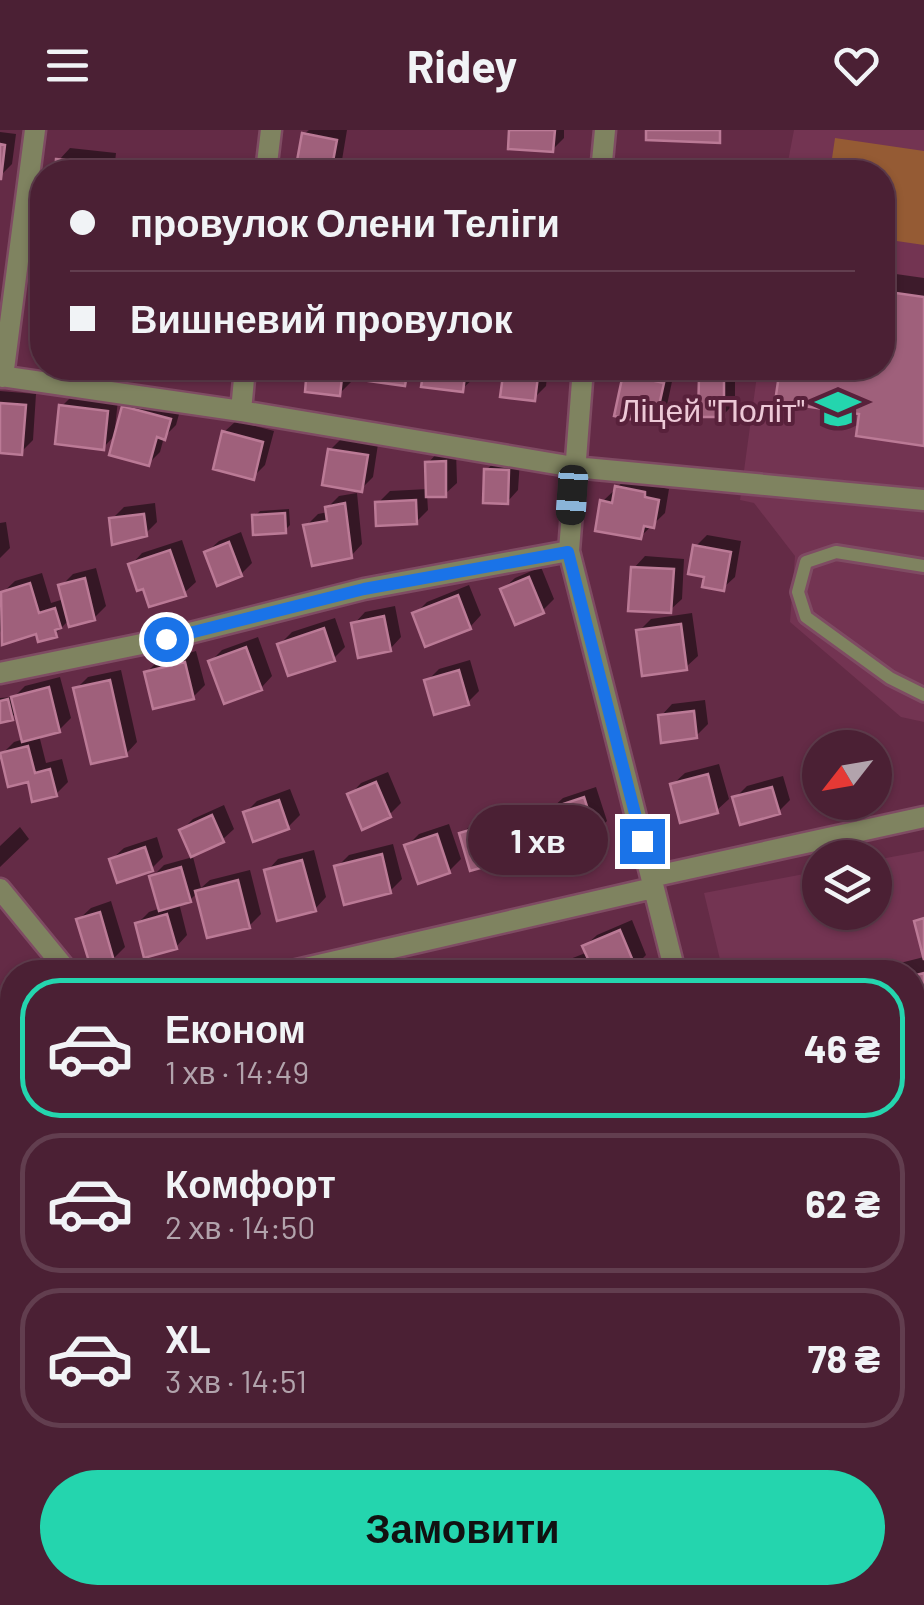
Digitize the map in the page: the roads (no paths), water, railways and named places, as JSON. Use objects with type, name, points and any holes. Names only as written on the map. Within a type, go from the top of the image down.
[{"type":"street","points":[[32,160],[36,130]]},
{"type":"street","points":[[267,160],[270,130]]},
{"type":"street","points":[[602,160],[605,130]]},
{"type":"street","points":[[30,172],[1,377],[241,410],[574,467],[924,500]]},
{"type":"street","points":[[241,410],[244,380]]},
{"type":"street","points":[[582,380],[568,552],[672,960]]},
{"type":"street","points":[[0,673],[166,639],[364,589],[568,552]]},
{"type":"street","points":[[337,960],[924,817]]},
{"type":"street","points":[[0,889],[58,960]]},
{"type":"lane","points":[[924,566],[836,552],[806,562],[798,592],[806,618],[890,678],[924,695]]},
{"type":"place","name":"Ліцей \"Політ\"","points":[[838,409]]}]
